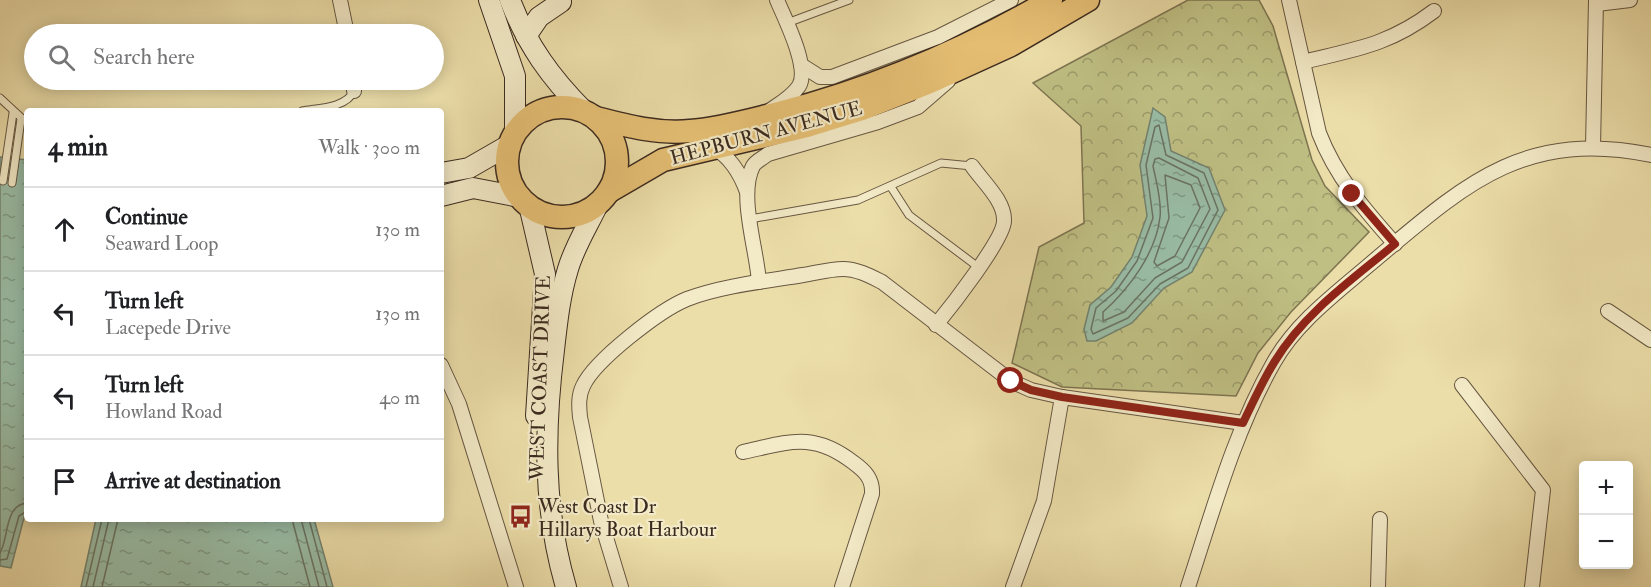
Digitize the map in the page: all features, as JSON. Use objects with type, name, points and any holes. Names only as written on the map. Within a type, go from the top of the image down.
[{"type":"main road","points":[[489,0],[515,76],[512,139],[507,164],[511,182],[524,201]]},
{"type":"main road","points":[[444,195],[473,188],[524,201],[546,214],[565,217],[583,212],[604,197],[616,173],[616,153],[609,134],[554,80],[526,36],[510,0]]},
{"type":"main road","points":[[538,0],[563,1]]},
{"type":"main road","name":"HEPBURN AVENUE","points":[[590,115],[638,129],[690,131],[760,118],[873,85],[936,60],[1005,27],[1051,0]]},
{"type":"main road","name":"HEPBURN AVENUE","points":[[604,197],[663,160],[709,147],[807,126],[862,109],[1009,46],[1088,0]]},
{"type":"main road","points":[[526,36],[539,17],[563,1]]},
{"type":"main road","points":[[444,172],[469,168],[512,139],[534,115],[545,110],[558,107],[590,115]]},
{"type":"main road","name":"WEST COAST DRIVE","points":[[566,587],[549,502],[545,457],[549,407],[561,294],[576,247],[604,197]]},
{"type":"main road","name":"WEST COAST DRIVE","points":[[524,201],[545,274],[536,384],[535,478],[542,531],[556,587]]},
{"type":"street","points":[[340,0],[345,24]]},
{"type":"street","points":[[760,118],[798,87],[801,65],[777,0]]},
{"type":"street","points":[[801,65],[820,77],[832,76],[938,37],[1011,0]]},
{"type":"street","points":[[1593,147],[1596,2],[1630,0]]},
{"type":"street","points":[[1288,4],[1319,133],[1332,164],[1352,194],[1395,244]]},
{"type":"street","points":[[1303,62],[1383,42],[1410,29],[1434,11]]},
{"type":"street","points":[[759,282],[749,197],[749,176],[754,163],[768,154],[878,122],[918,106],[966,66]]},
{"type":"street","points":[[709,147],[721,151],[742,178],[749,197]]},
{"type":"street","points":[[1188,587],[1243,423],[1275,360],[1298,331],[1326,302],[1445,201],[1495,169],[1546,152],[1593,147],[1651,155]]},
{"type":"street","points":[[936,325],[998,239],[1005,221],[1000,202],[972,166]]},
{"type":"street","points":[[621,587],[602,521],[585,440],[578,405],[581,388],[603,359],[669,308],[688,299],[759,282],[844,269],[862,272],[882,282],[1011,381],[1031,390],[1062,397],[1243,423]]},
{"type":"street","points":[[1608,311],[1651,340]]},
{"type":"street","points":[[444,372],[459,404],[516,587]]},
{"type":"street","points":[[1462,385],[1543,490],[1532,587]]},
{"type":"street","points":[[444,389],[484,489]]},
{"type":"street","points":[[1013,587],[1044,501],[1062,397]]},
{"type":"street","points":[[743,452],[797,440],[814,441],[846,456],[870,478],[872,494],[842,587]]},
{"type":"street","points":[[1378,587],[1380,519]]},
{"type":"lane","points":[[787,23],[849,0]]},
{"type":"lane","points":[[318,108],[347,100],[352,90]]},
{"type":"lane","points":[[0,101],[24,121],[12,183]]},
{"type":"lane","points":[[3,181],[13,113]]},
{"type":"lane","points":[[750,219],[858,200],[941,163],[972,166]]},
{"type":"lane","points":[[891,187],[909,215],[978,267]]},
{"type":"green space","points":[[1188,0],[1259,0],[1273,26],[1312,160],[1325,186],[1369,232],[1291,312],[1258,353],[1236,396],[1062,387],[1012,363],[1039,247],[1084,223],[1081,126],[1033,83]]},
{"type":"water","points":[[1153,108],[1165,117],[1171,151],[1209,168],[1225,210],[1192,272],[1164,288],[1132,323],[1096,341],[1087,341],[1084,329],[1090,305],[1111,287],[1132,257],[1147,216],[1140,165]]},
{"type":"water","points":[[0,157],[24,160],[24,518],[11,568],[0,566]]},
{"type":"water","points":[[95,522],[315,522],[333,587],[81,587]]},
{"type":"place","name":"West Coast Dr Hillarys Boat Harbour","points":[[520,517]]},
{"type":"route","points":[[1011,381],[1031,390],[1062,397],[1243,423],[1275,360],[1298,331],[1326,302],[1395,244],[1352,194]]}]
